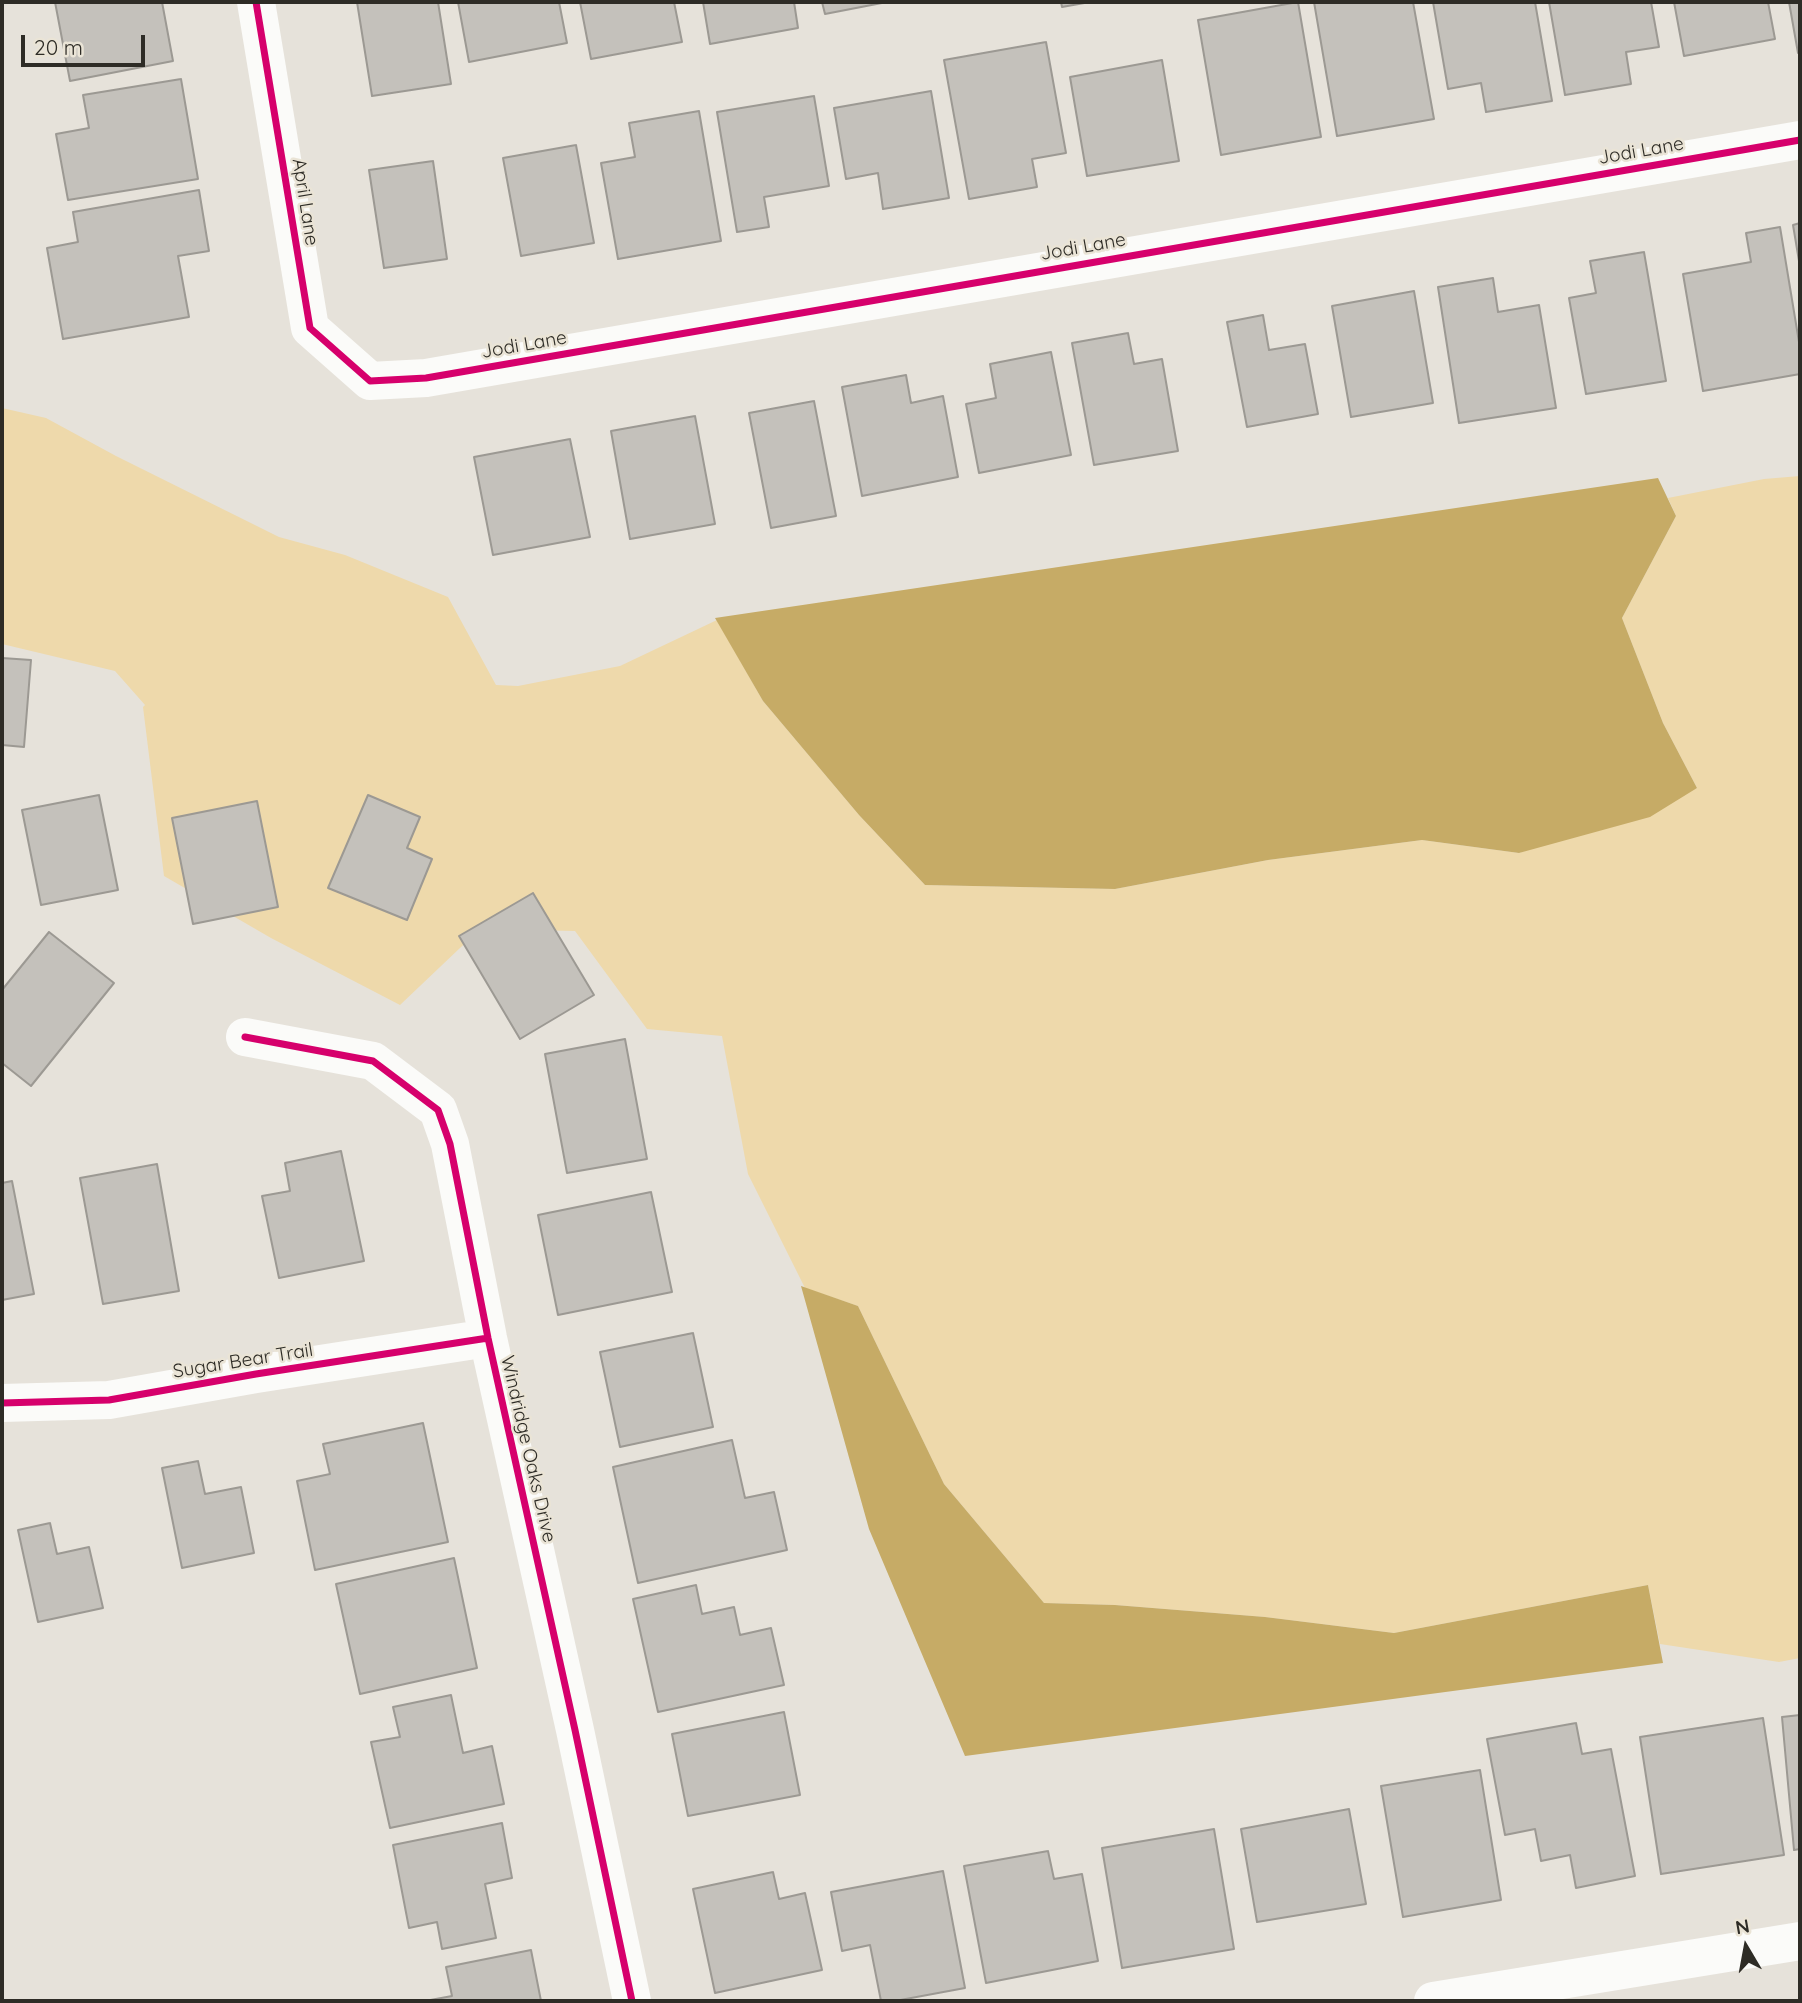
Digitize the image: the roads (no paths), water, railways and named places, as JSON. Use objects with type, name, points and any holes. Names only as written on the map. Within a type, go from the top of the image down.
[{"type":"street","name":"April Lane","points":[[256,2],[310,328],[370,381]]},
{"type":"street","name":"Jodi Lane","points":[[370,381],[426,379],[1800,140]]},
{"type":"street","name":"Windridge Oaks Drive","points":[[245,1037],[373,1061],[438,1110],[450,1144],[488,1338],[632,2001]]},
{"type":"street","name":"Sugar Bear Trail","points":[[2,1403],[109,1400],[488,1338]]},
{"type":"street","points":[[1433,2001],[1800,1941]]}]
